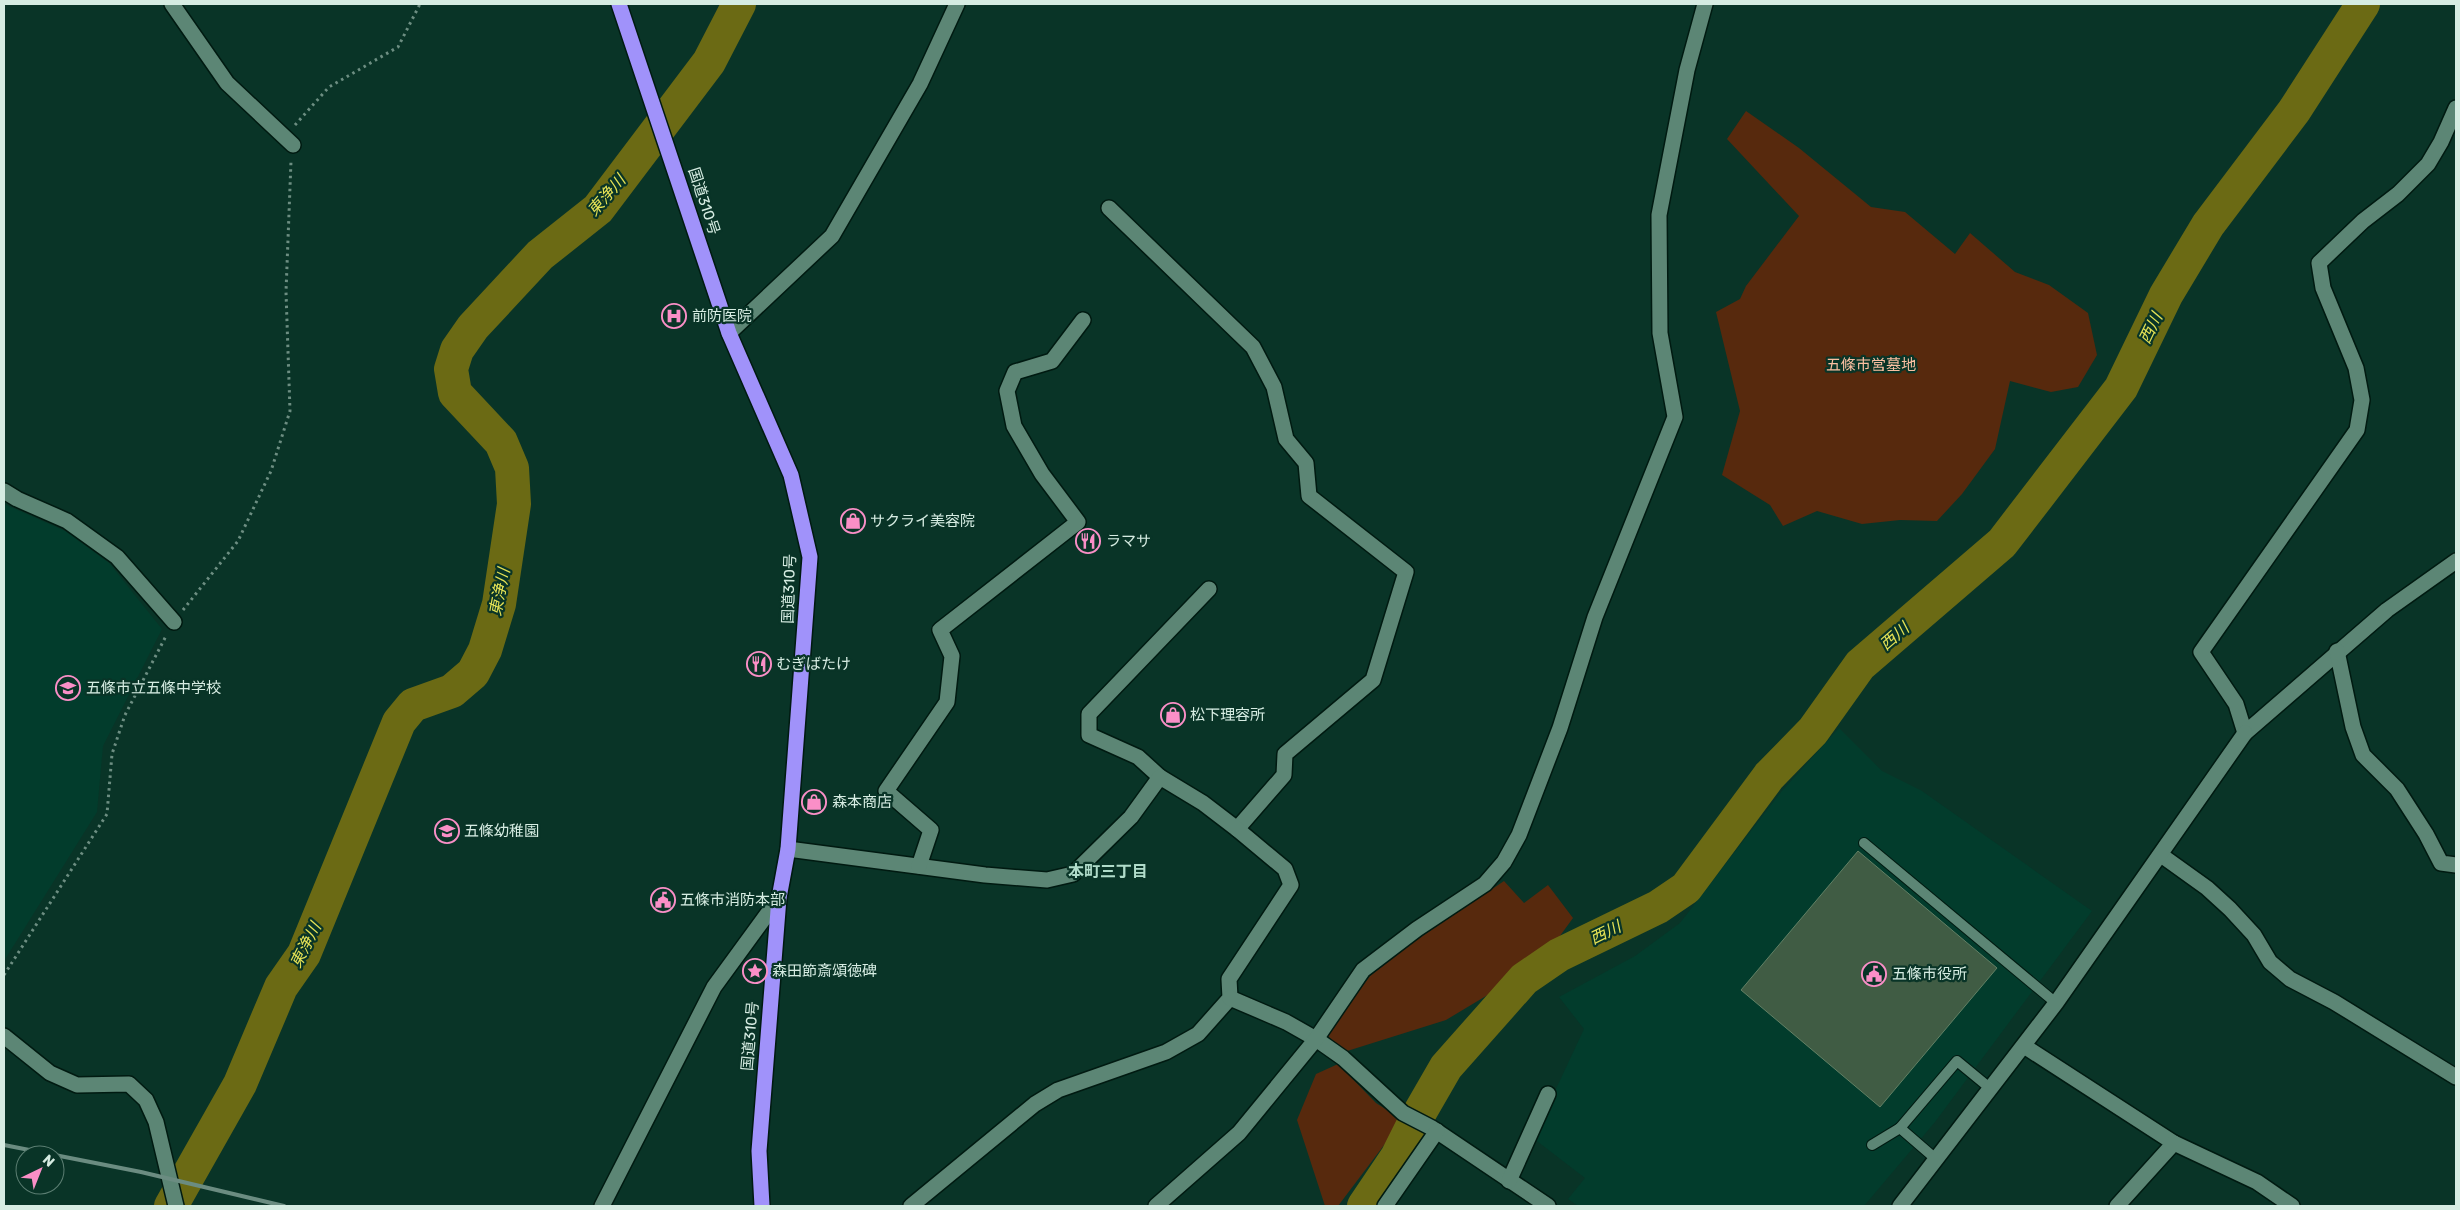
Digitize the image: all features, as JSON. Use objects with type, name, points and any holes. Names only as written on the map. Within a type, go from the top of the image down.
[{"type":"highway","name":"国道310号","points":[[619,4],[729,333],[791,475],[810,557],[788,849],[779,898],[759,1151],[762,1206]]},
{"type":"street","points":[[172,4],[227,83],[293,145]]},
{"type":"street","points":[[729,333],[832,236],[920,84],[957,4]]},
{"type":"street","points":[[1156,1206],[1239,1133],[1316,1039],[1363,970],[1417,928],[1485,884],[1504,862],[1520,835],[1556,737],[1595,617],[1675,417],[1660,333],[1659,215],[1687,70],[1705,4]]},
{"type":"street","points":[[2245,732],[2236,704],[2201,652],[2357,430],[2362,400],[2356,368],[2322,288],[2319,263],[2363,221],[2398,194],[2428,164],[2442,142],[2456,108]]},
{"type":"street","points":[[1109,208],[1253,347],[1274,387],[1286,439],[1306,463],[1309,496],[1406,572],[1373,680],[1285,754],[1284,775],[1238,829]]},
{"type":"street","points":[[920,866],[931,830],[886,791],[947,702],[952,656],[940,630],[1078,522],[1042,474],[1014,426],[1007,391],[1015,372],[1052,361],[1083,320]]},
{"type":"street","points":[[4,491],[16,499],[67,521],[117,557],[174,622]]},
{"type":"street","points":[[1904,1205],[2056,1003],[2245,732],[2387,610],[2456,561]]},
{"type":"street","points":[[911,1206],[1035,1104],[1058,1090],[1166,1052],[1198,1034],[1230,998],[1228,979],[1291,885],[1285,869],[1238,829],[1203,803],[1160,777],[1138,757],[1089,735],[1089,714],[1209,588]]},
{"type":"street","points":[[2337,651],[2354,727],[2363,755],[2397,789],[2426,834],[2441,863],[2456,865]]},
{"type":"street","points":[[788,849],[1046,880],[1073,874],[1131,817],[1160,777]]},
{"type":"street","points":[[2161,855],[2207,888],[2230,909],[2254,935],[2270,962],[2290,979],[2334,1002],[2456,1077]]},
{"type":"street","points":[[602,1206],[714,988],[779,898]]},
{"type":"street","points":[[1230,998],[1286,1022],[1316,1039],[1343,1058],[1403,1113],[1434,1129],[1548,1206]]},
{"type":"street","points":[[4,1036],[50,1072],[77,1085],[129,1084],[146,1100],[156,1122],[176,1206]]},
{"type":"street","points":[[2024,1046],[2174,1142],[2257,1182],[2292,1206]]},
{"type":"street","points":[[1509,1181],[1548,1094]]},
{"type":"street","points":[[1385,1206],[1434,1129]]},
{"type":"street","points":[[2117,1206],[2174,1142]]},
{"type":"lane","points":[[1864,843],[2056,1003]]},
{"type":"lane","points":[[1872,1145],[1900,1128],[1958,1061],[1991,1089]]},
{"type":"lane","points":[[1900,1128],[1937,1160]]},
{"type":"path","points":[[4,975],[107,814],[112,754],[124,715],[174,622],[238,541],[271,471],[290,411],[286,292],[288,180],[295,122],[328,87],[398,46],[420,4]]},
{"type":"shaded area","name":"五條市立五條中学校","points":[[4,504],[65,531],[109,563],[162,629],[103,746],[97,812],[4,961]]},
{"type":"shaded area","points":[[1839,728],[1882,771],[1922,791],[2092,911],[1935,1122],[1864,1206],[1578,1206],[1568,1199],[1585,1178],[1533,1138],[1584,1029],[1559,997],[1635,956],[1680,923],[1781,792]]},
{"type":"green space","name":"五條市営墓地","points":[[1746,111],[1799,148],[1871,207],[1905,212],[1955,254],[1970,233],[2015,272],[2049,285],[2088,313],[2097,355],[2078,387],[2051,392],[2010,381],[1995,449],[1962,494],[1937,521],[1900,520],[1862,524],[1817,511],[1783,526],[1770,505],[1722,475],[1740,411],[1716,312],[1740,299],[1746,286],[1799,216],[1727,139]]},
{"type":"green space","points":[[1504,881],[1524,903],[1548,885],[1573,918],[1557,940],[1516,978],[1446,1020],[1344,1052],[1327,1035],[1370,976],[1412,943]]},
{"type":"green space","points":[[1338,1064],[1376,1103],[1403,1120],[1338,1206],[1325,1206],[1297,1120],[1316,1074]]},
{"type":"building","points":[[1858,851],[1997,968],[1880,1107],[1741,990]]},
{"type":"waterway","name":"東浄川","points":[[171,1206],[240,1084],[281,987],[304,954],[399,722],[413,705],[452,691],[473,673],[485,650],[499,604],[514,504],[512,468],[501,442],[455,393],[451,369],[457,350],[473,327],[540,255],[598,209],[709,62],[739,4]]},
{"type":"waterway","name":"西川","points":[[1364,1206],[1397,1157],[1446,1067],[1524,979],[1559,955],[1658,907],[1686,888],[1769,776],[1813,731],[1860,665],[2002,543],[2121,388],[2166,295],[2208,225],[2294,111],[2363,4]]},
{"type":"railway","points":[[4,1145],[141,1172],[284,1206]]},
{"type":"place","name":"前防医院","points":[[674,316]]},
{"type":"place","name":"サクライ美容院","points":[[853,521]]},
{"type":"place","name":"ラマサ","points":[[1088,541]]},
{"type":"place","name":"むぎばたけ","points":[[759,664]]},
{"type":"place","name":"五條市立五條中学校","points":[[68,688]]},
{"type":"place","name":"松下理容所","points":[[1173,715]]},
{"type":"place","name":"森本商店","points":[[814,802]]},
{"type":"place","name":"五條幼稚園","points":[[447,831]]},
{"type":"place","name":"五條市消防本部","points":[[663,900]]},
{"type":"place","name":"森田節斎頌徳碑","points":[[755,971]]},
{"type":"place","name":"五條市役所","points":[[1874,974]]},
{"type":"district","name":"本町三丁目","points":[[1108,871]]}]
